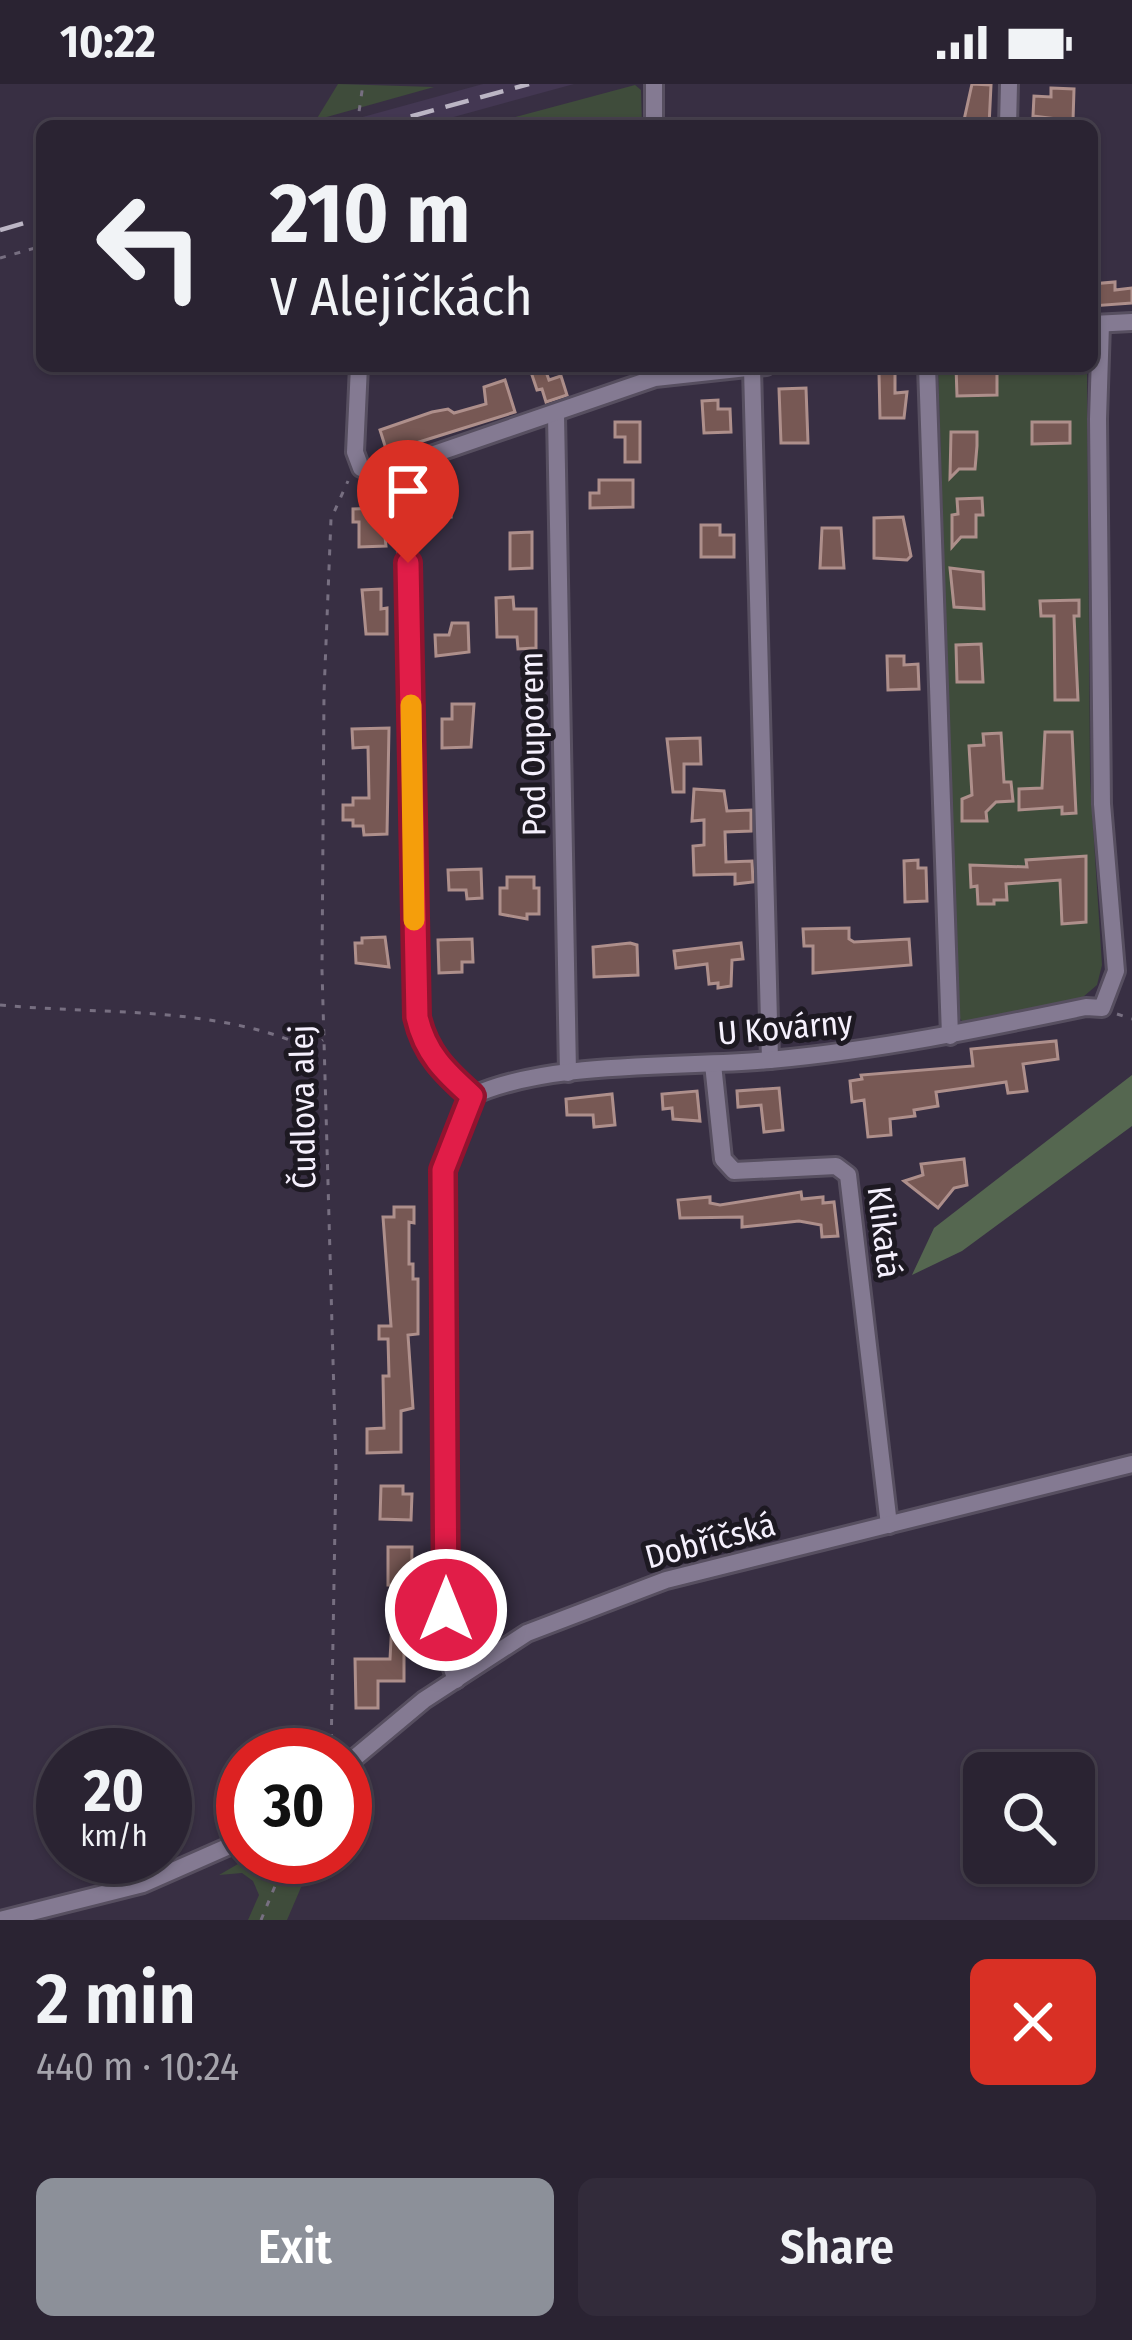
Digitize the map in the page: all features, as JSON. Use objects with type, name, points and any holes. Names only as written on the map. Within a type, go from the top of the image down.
[{"type":"street","points":[[654,120],[655,84]]},
{"type":"street","points":[[1008,120],[1010,84]]},
{"type":"street","points":[[1098,324],[1132,322]]},
{"type":"street","points":[[359,372],[355,452],[362,468],[375,472],[556,415],[655,372]]},
{"type":"street","points":[[759,372],[770,1060]]},
{"type":"street","points":[[927,372],[950,1036]]},
{"type":"street","name":"U Kovárny","points":[[472,1096],[493,1087],[568,1073],[770,1060],[950,1036],[1086,1006],[1102,1008],[1116,971],[1102,804],[1098,372]]},
{"type":"street","name":"Pod Ouporem","points":[[556,415],[568,1073]]},
{"type":"street","points":[[405,464],[415,998],[428,1050],[472,1096],[443,1170],[446,1652],[456,1680]]},
{"type":"street","name":"Klikatá","points":[[713,1064],[723,1159],[734,1171],[836,1166],[848,1174],[889,1525]]},
{"type":"street","name":"Dobříčská","points":[[372,1743],[424,1700],[526,1633],[666,1580],[1132,1464]]},
{"type":"street","points":[[0,1920],[143,1884],[216,1853]]},
{"type":"path","points":[[358,120],[363,84]]},
{"type":"path","points":[[0,258],[36,248]]},
{"type":"path","name":"Čudlova alej","points":[[331,1728],[336,1467],[324,1039],[326,567],[331,519],[350,475],[362,468]]},
{"type":"path","points":[[0,1005],[207,1021],[280,1034],[311,1049],[324,1039]]},
{"type":"path","points":[[261,1920],[276,1884]]},
{"type":"shaded area","points":[[483,84],[574,84],[443,120],[352,120]]},
{"type":"green space","points":[[338,84],[434,87],[316,120]]},
{"type":"green space","points":[[635,85],[641,90],[642,120],[504,120]]},
{"type":"green space","points":[[938,372],[1087,372],[1090,779],[1102,965],[1097,985],[1083,997],[971,1025],[958,1015]]},
{"type":"green space","points":[[1132,1075],[1132,1126],[962,1251],[912,1275],[934,1228]]},
{"type":"green space","points":[[254,1884],[302,1884],[287,1920],[248,1920],[259,1895]]},
{"type":"building","points":[[972,84],[991,85],[989,120],[964,120]]},
{"type":"building","points":[[1051,88],[1074,89],[1073,120],[1033,116],[1034,96],[1051,97]]},
{"type":"building","points":[[1115,282],[1115,290],[1132,288],[1132,303],[1098,306],[1098,283]]},
{"type":"building","points":[[531,372],[546,372],[549,380],[561,376],[567,395],[546,402],[542,389],[537,390]]},
{"type":"building","points":[[956,372],[997,372],[997,395],[957,396]]},
{"type":"building","points":[[879,373],[895,373],[895,393],[907,392],[904,418],[880,418]]},
{"type":"building","points":[[505,380],[515,412],[387,452],[380,430],[432,412],[448,409],[454,413],[486,404],[484,387]]},
{"type":"building","points":[[806,388],[808,443],[781,443],[779,389]]},
{"type":"building","points":[[718,400],[718,409],[730,409],[731,432],[704,433],[702,401]]},
{"type":"building","points":[[615,422],[640,422],[640,462],[625,462],[625,437],[615,437]]},
{"type":"building","points":[[1032,422],[1070,422],[1070,443],[1032,444]]},
{"type":"building","points":[[951,432],[977,432],[977,446],[975,469],[959,469],[950,478]]},
{"type":"building","points":[[430,480],[450,480],[451,517],[431,517]]},
{"type":"building","points":[[599,480],[633,480],[633,507],[590,508],[590,493],[599,493]]},
{"type":"building","points":[[982,498],[976,537],[961,537],[952,547],[957,499]]},
{"type":"building","points":[[382,508],[386,546],[359,547],[359,522],[353,522],[353,509]]},
{"type":"building","points":[[903,517],[911,556],[907,560],[874,558],[874,518]]},
{"type":"building","points":[[701,525],[720,525],[720,535],[734,535],[734,557],[701,557]]},
{"type":"building","points":[[822,528],[841,528],[844,568],[820,568]]},
{"type":"building","points":[[532,532],[532,568],[510,569],[510,533]]},
{"type":"building","points":[[950,568],[983,572],[984,609],[954,607]]},
{"type":"building","points":[[381,589],[387,634],[366,634],[362,590]]},
{"type":"building","points":[[513,597],[514,609],[536,609],[536,648],[518,649],[517,637],[497,637],[496,598]]},
{"type":"building","points":[[1079,600],[1079,616],[1074,616],[1078,700],[1055,700],[1054,616],[1041,616],[1040,601]]},
{"type":"building","points":[[452,623],[468,623],[469,652],[436,656],[435,635],[449,635]]},
{"type":"building","points":[[981,644],[983,682],[957,682],[956,645]]},
{"type":"building","points":[[887,656],[904,656],[904,665],[918,664],[919,689],[888,690]]},
{"type":"building","points":[[452,704],[474,704],[471,747],[442,748],[442,719],[452,719]]},
{"type":"building","points":[[389,728],[387,834],[364,835],[363,826],[343,820],[343,805],[353,805],[353,798],[369,798],[368,747],[353,748],[352,729]]},
{"type":"building","points":[[1045,732],[1072,732],[1076,813],[1062,814],[1062,807],[1019,810],[1019,789],[1042,788]]},
{"type":"building","points":[[1001,733],[1004,782],[1011,782],[1013,801],[996,802],[986,812],[987,821],[962,821],[962,799],[972,795],[969,746],[984,745],[983,734]]},
{"type":"building","points":[[700,738],[701,764],[684,764],[684,792],[673,792],[667,739]]},
{"type":"building","points":[[694,789],[724,791],[727,811],[751,810],[751,831],[725,832],[726,862],[752,861],[753,882],[735,884],[735,874],[694,875],[693,846],[704,845],[704,820],[692,821]]},
{"type":"building","points":[[1086,856],[1086,922],[1062,924],[1060,880],[1006,884],[1007,900],[994,900],[994,904],[978,904],[977,886],[971,887],[970,865],[1027,867],[1026,860]]},
{"type":"building","points":[[918,860],[918,868],[926,868],[927,901],[905,902],[904,861]]},
{"type":"building","points":[[481,869],[482,898],[467,899],[466,890],[449,890],[448,870]]},
{"type":"building","points":[[507,877],[534,877],[539,914],[527,914],[527,919],[500,914],[500,888],[507,888]]},
{"type":"building","points":[[849,928],[849,939],[854,942],[909,939],[911,965],[813,973],[813,946],[804,946],[803,929]]},
{"type":"building","points":[[385,937],[389,967],[356,963],[355,943]]},
{"type":"building","points":[[472,939],[473,962],[462,962],[462,972],[439,973],[438,940]]},
{"type":"building","points":[[741,943],[743,959],[732,960],[731,986],[709,984],[707,964],[676,968],[674,951]]},
{"type":"building","points":[[637,945],[638,975],[594,977],[593,947]]},
{"type":"building","points":[[1056,1041],[1058,1059],[1023,1064],[1027,1091],[1008,1093],[1006,1082],[936,1092],[938,1106],[914,1110],[915,1116],[890,1119],[891,1135],[868,1137],[864,1100],[852,1102],[850,1081],[862,1079],[861,1075],[973,1066],[971,1049]]},
{"type":"building","points":[[779,1088],[783,1130],[764,1132],[761,1105],[738,1107],[737,1091]]},
{"type":"building","points":[[697,1091],[700,1121],[673,1119],[672,1108],[663,1109],[662,1094]]},
{"type":"building","points":[[612,1094],[615,1125],[594,1127],[593,1115],[567,1115],[566,1099]]},
{"type":"building","points":[[964,1159],[967,1185],[954,1188],[938,1208],[904,1181],[923,1175],[921,1164]]},
{"type":"building","points":[[801,1192],[802,1199],[823,1197],[823,1203],[834,1202],[838,1236],[822,1237],[821,1225],[799,1221],[742,1227],[742,1217],[680,1218],[678,1200],[710,1197],[710,1203],[720,1205]]},
{"type":"building","points":[[394,1207],[414,1207],[414,1223],[409,1222],[409,1264],[413,1264],[413,1279],[418,1279],[418,1334],[408,1335],[413,1408],[401,1411],[401,1452],[367,1453],[367,1429],[384,1428],[388,1339],[379,1339],[379,1326],[391,1326],[383,1217],[394,1217]]},
{"type":"building","points":[[381,1486],[403,1486],[403,1494],[412,1494],[411,1520],[380,1519]]},
{"type":"building","points":[[388,1547],[412,1547],[411,1619],[418,1619],[419,1639],[404,1639],[404,1681],[378,1681],[378,1708],[356,1708],[355,1659],[390,1659],[394,1585],[388,1585]]},
{"type":"railway","points":[[398,120],[529,84]]},
{"type":"railway","points":[[0,230],[36,220]]},
{"type":"slow traffic","points":[[411,705],[414,920]]},
{"type":"route","points":[[408,563],[417,1017],[428,1050],[472,1096],[443,1170],[446,1610]]}]
